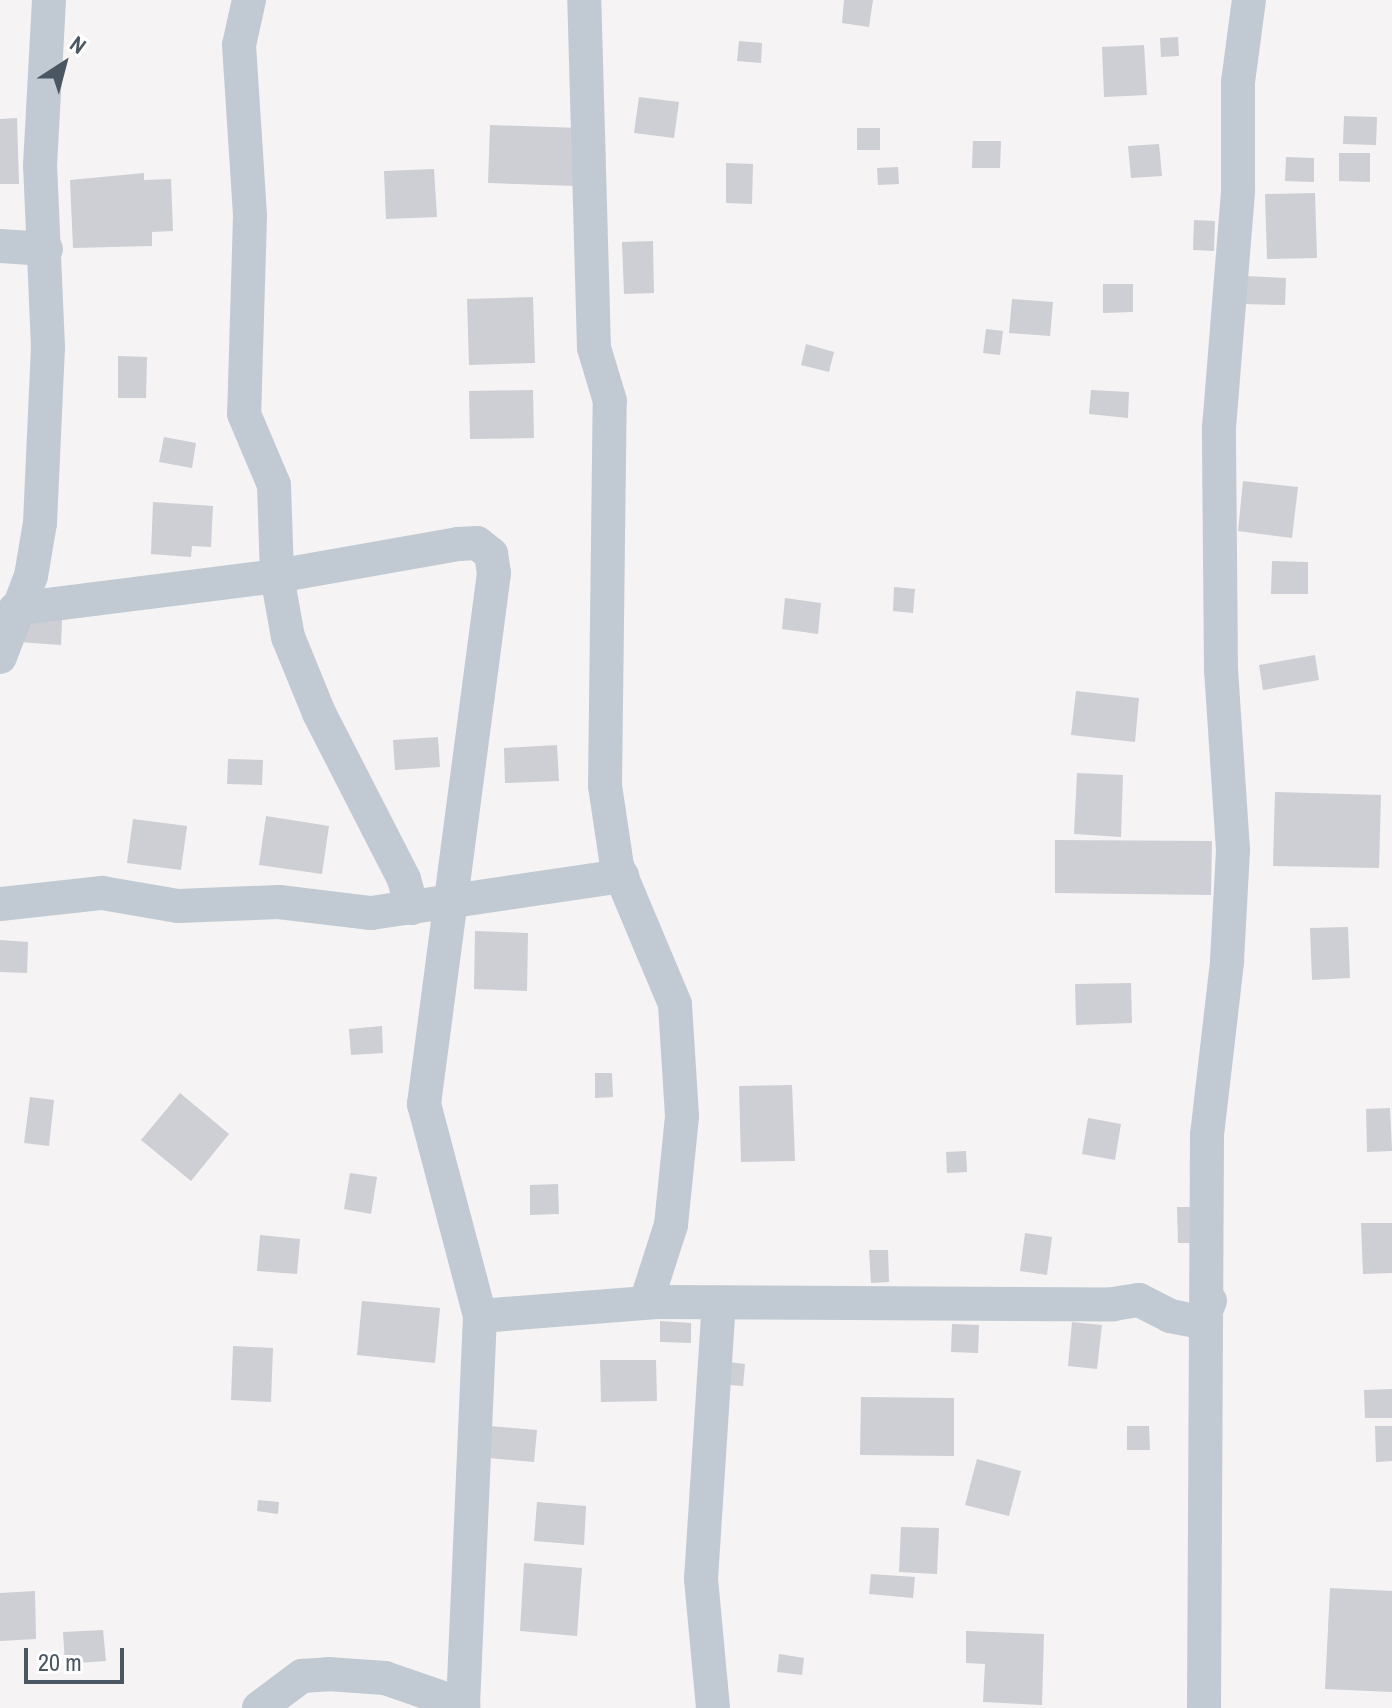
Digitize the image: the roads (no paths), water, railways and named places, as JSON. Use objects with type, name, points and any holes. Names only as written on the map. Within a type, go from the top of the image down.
[{"type":"street","points":[[0,657],[15,609],[31,576],[40,523],[48,347],[40,166],[49,0]]},
{"type":"street","points":[[249,0],[239,45],[250,216],[244,414],[274,485],[277,576],[288,637],[313,701],[404,879],[412,908]]},
{"type":"street","points":[[584,0],[594,348],[610,401],[605,786],[622,876],[675,1004],[682,1116],[671,1225],[650,1290],[656,1302]]},
{"type":"street","points":[[1204,1708],[1210,1301],[1209,1095],[1227,961],[1233,850],[1221,670],[1219,428],[1238,191],[1238,82],[1249,0]]},
{"type":"street","points":[[0,246],[46,249]]},
{"type":"street","points":[[15,609],[277,576],[458,544],[477,543],[491,554],[494,573],[424,1104],[480,1316],[463,1707],[385,1678],[328,1674],[302,1676],[259,1708]]},
{"type":"street","points":[[0,904],[102,893],[203,908],[279,902],[371,913],[451,904],[622,876]]},
{"type":"street","points":[[480,1316],[656,1302],[1139,1300],[1170,1316],[1201,1322],[1210,1301]]},
{"type":"street","points":[[713,1708],[701,1579],[719,1303]]}]
